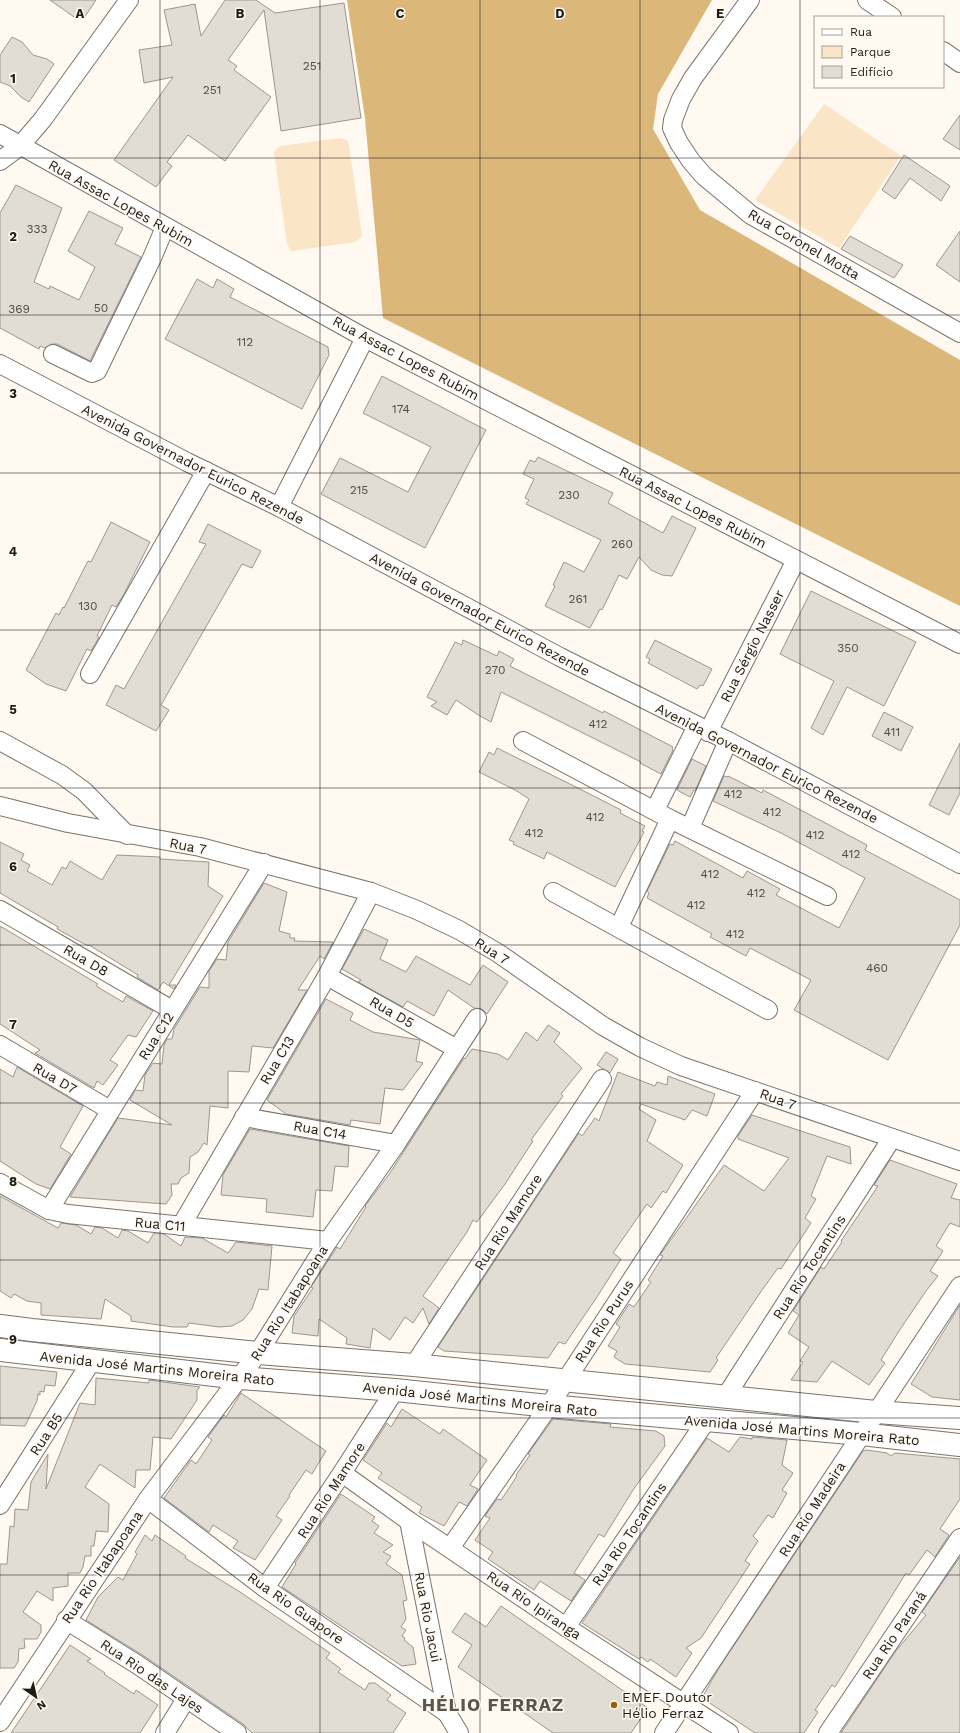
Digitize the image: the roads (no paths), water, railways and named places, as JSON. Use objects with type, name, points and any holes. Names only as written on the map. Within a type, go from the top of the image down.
[{"type":"street","points":[[0,161],[20,146],[44,119],[129,0]]},
{"type":"street","name":"Rua Coronel Motta","points":[[750,0],[693,78],[676,112],[672,128],[691,161],[704,176],[751,215],[960,333]]},
{"type":"street","points":[[867,0],[891,16]]},
{"type":"street","points":[[944,52],[960,63]]},
{"type":"street","name":"Rua Assac Lopes Rubim","points":[[0,134],[365,338],[960,644]]},
{"type":"street","points":[[53,354],[92,373],[97,371],[152,258],[165,227]]},
{"type":"street","points":[[279,507],[365,338]]},
{"type":"street","name":"Avenida Governador Eurico Rezende","points":[[0,364],[206,471],[279,507],[560,657],[728,741],[960,864]]},
{"type":"street","points":[[90,674],[206,471]]},
{"type":"street","name":"Rua Sérgio Nasser","points":[[619,927],[663,815],[702,729],[796,560]]},
{"type":"street","points":[[0,741],[62,775],[84,790],[127,835]]},
{"type":"street","points":[[523,741],[663,815],[826,896]]},
{"type":"street","points":[[690,828],[728,741]]},
{"type":"street","name":"Rua 7","points":[[0,806],[68,823],[127,835],[200,847],[371,892],[418,910],[459,930],[498,953],[603,1026],[681,1066],[960,1161]]},
{"type":"street","name":"Rua C12","points":[[49,1210],[264,863]]},
{"type":"street","name":"Rua C13","points":[[181,1226],[327,976],[371,892]]},
{"type":"street","points":[[553,892],[768,1010]]},
{"type":"street","name":"Rua D8","points":[[0,910],[172,1010]]},
{"type":"street","name":"Rua D5","points":[[327,976],[457,1049]]},
{"type":"street","name":"Rua Rio Itabapoana","points":[[0,1722],[66,1620],[148,1499],[258,1353],[328,1241],[396,1144],[477,1018]]},
{"type":"street","name":"Rua D7","points":[[0,1045],[110,1110]]},
{"type":"street","name":"Rua Rio Mamore","points":[[414,1365],[602,1079]]},
{"type":"street","name":"Rua Rio Purus","points":[[450,1548],[549,1406],[755,1091]]},
{"type":"street","name":"Rua C14","points":[[244,1117],[396,1144]]},
{"type":"street","name":"Rua Rio Tocantins","points":[[726,1396],[892,1138]]},
{"type":"street","name":"Rua C11","points":[[0,1183],[49,1210],[126,1221],[328,1241]]},
{"type":"street","name":"Rua Rio Madeira","points":[[664,1733],[960,1286]]},
{"type":"street","name":"Avenida José Martins Moreira Rato","points":[[0,1326],[258,1353],[414,1365],[876,1412],[960,1418]]},
{"type":"street","name":"Avenida José Martins Moreira Rato","points":[[0,1350],[92,1362],[240,1378],[395,1390],[706,1421],[861,1434],[960,1446]]},
{"type":"street","name":"Rua B5","points":[[0,1505],[92,1362]]},
{"type":"street","name":"Rua Rio Mamore","points":[[265,1588],[342,1473],[395,1390]]},
{"type":"street","name":"Rua Rio Tocantins","points":[[566,1627],[706,1421]]},
{"type":"street","name":"Rua Rio Ipiranga","points":[[342,1473],[409,1521],[566,1627],[729,1733]]},
{"type":"street","name":"Rua Rio Guapore","points":[[148,1499],[450,1726]]},
{"type":"street","name":"Rua Rio Jacui","points":[[409,1521],[450,1726]]},
{"type":"street","name":"Rua Rio Paraná","points":[[828,1733],[960,1538]]},
{"type":"street","name":"Rua Rio das Lajes","points":[[66,1620],[138,1665],[237,1733]]},
{"type":"street","points":[[165,1733],[186,1699]]},
{"type":"place","name":"EMEF Doutor Hélio Ferraz","points":[[614,1705]]},
{"type":"district","name":"HÉLIO FERRAZ","points":[[493,1705]]}]
